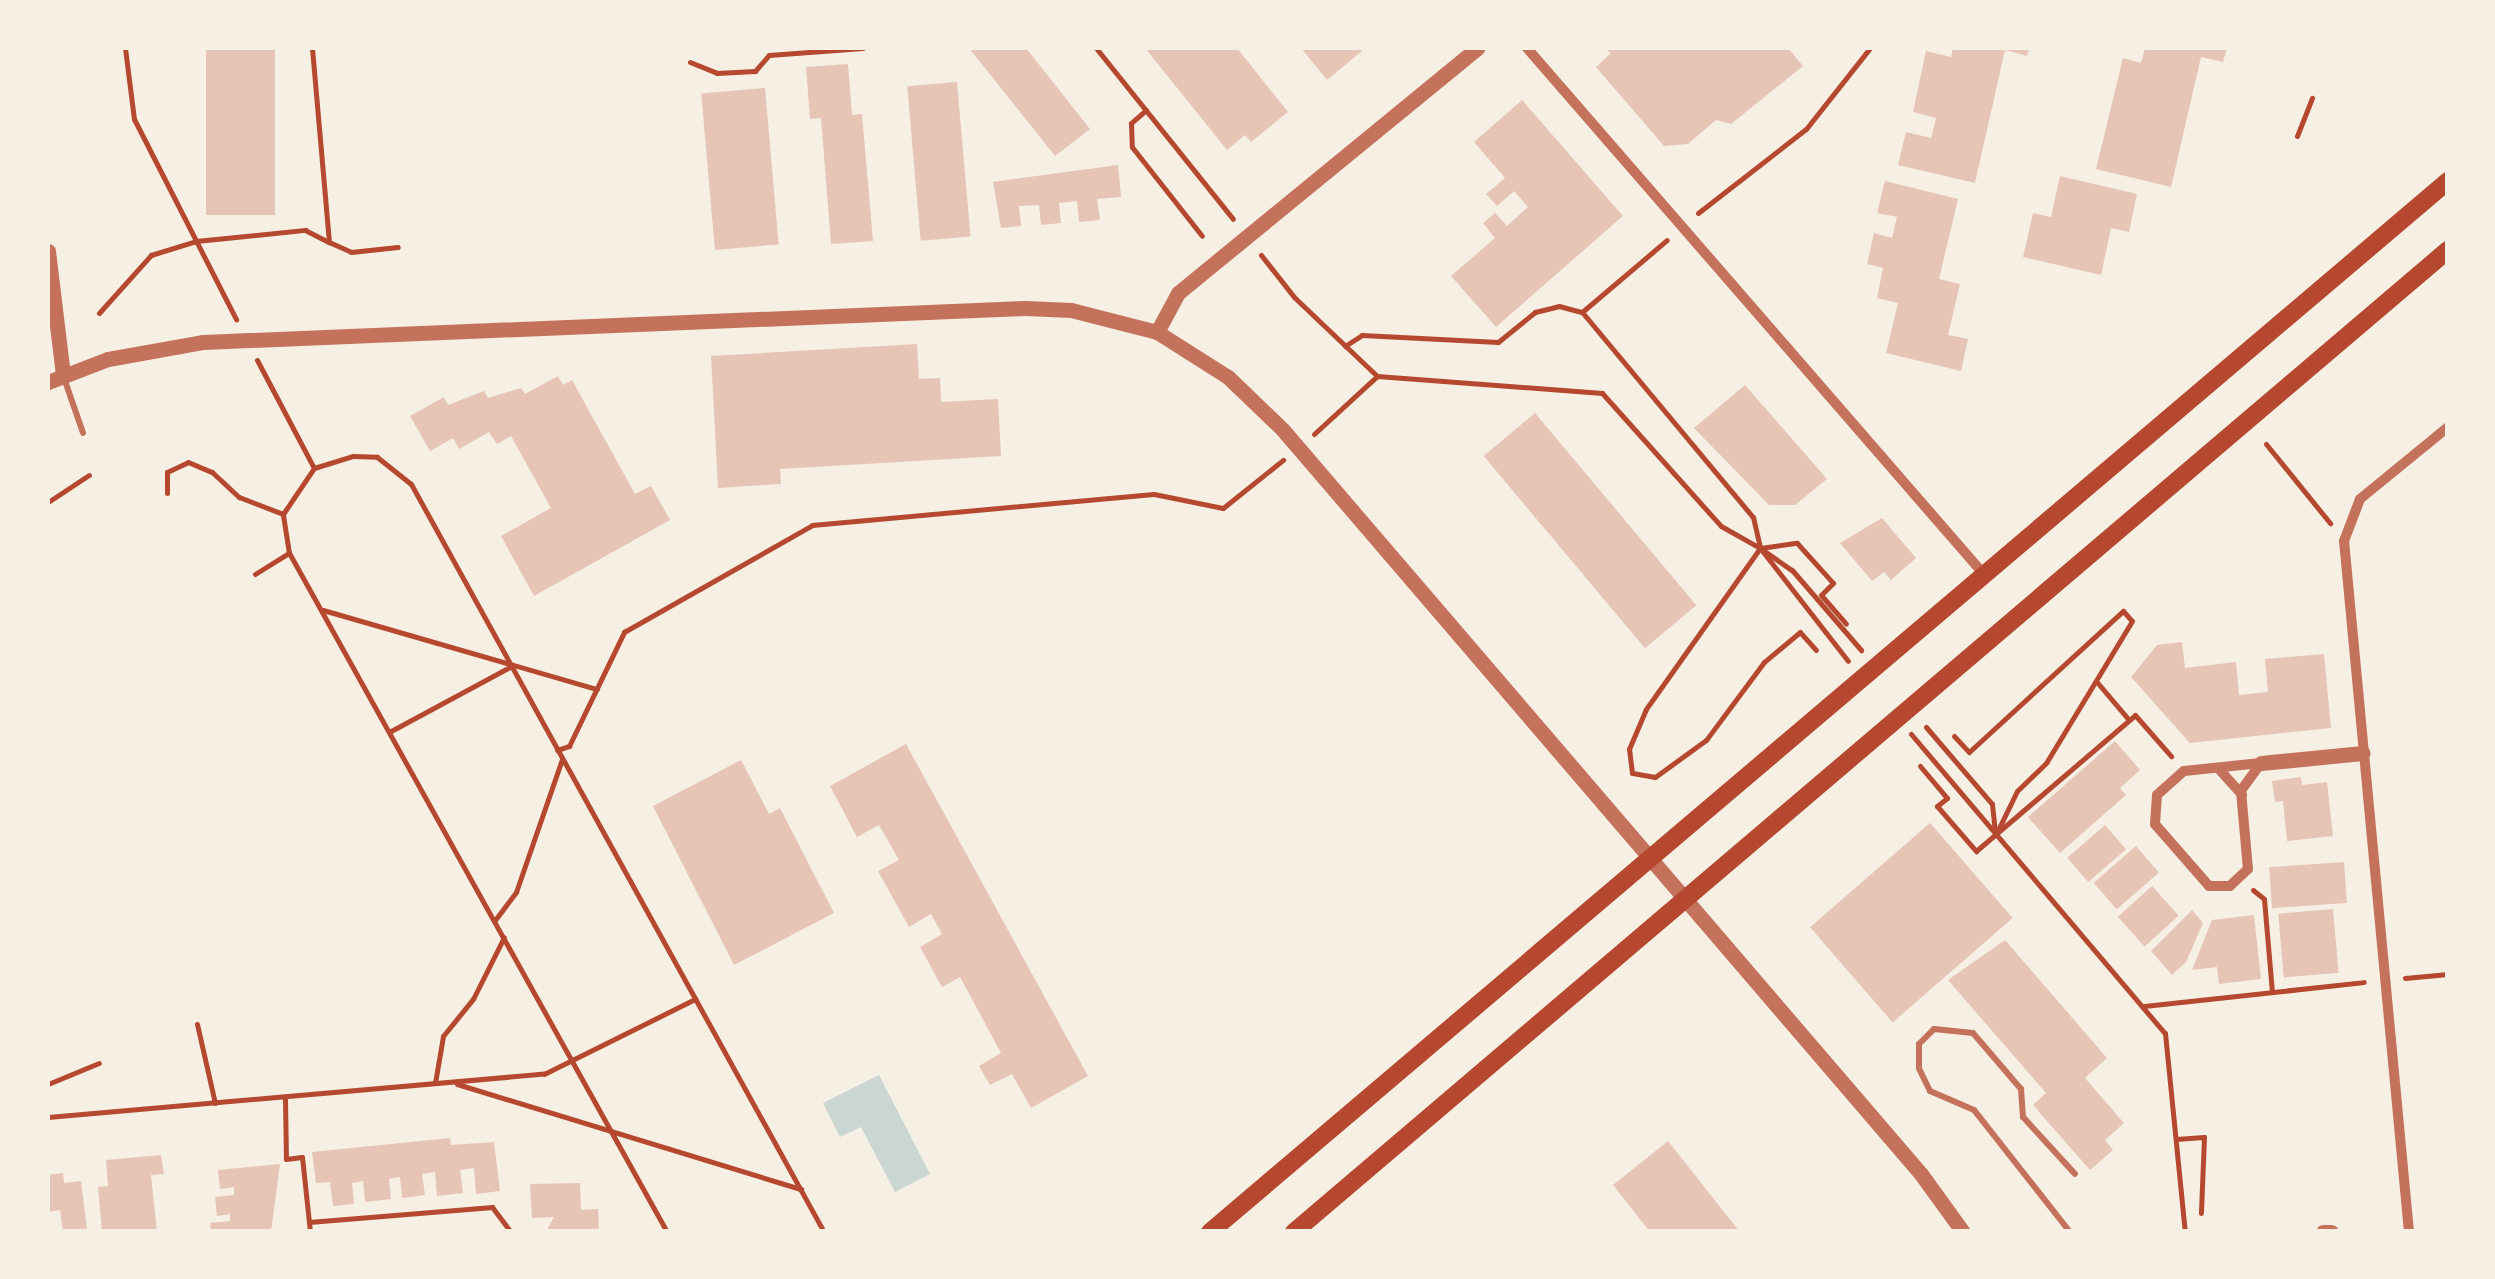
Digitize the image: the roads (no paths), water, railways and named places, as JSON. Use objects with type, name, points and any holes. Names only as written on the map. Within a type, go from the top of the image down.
[{"type":"main road","points":[[1210,1232],[1981,571],[2448,182]]},
{"type":"main road","points":[[1294,1232],[1683,897],[2448,250]]},
{"type":"street","points":[[1157,332],[1178,292],[1477,48]]},
{"type":"street","points":[[1526,48],[1981,571]]},
{"type":"street","points":[[48,251],[55,378],[108,359],[202,342],[1006,309],[1071,310],[1157,332],[1228,376],[1283,430],[1683,897],[1963,1232]]},
{"type":"street","points":[[2409,1232],[2344,541],[2360,500],[2448,427]]},
{"type":"street","points":[[2261,763],[2246,776],[2242,795],[2248,869],[2242,881],[2209,886],[2155,824],[2157,795],[2184,771],[2217,768],[2261,763],[2363,753]]},
{"type":"street","points":[[2217,768],[2242,795]]},
{"type":"lane","points":[[55,378],[83,433]]},
{"type":"lane","points":[[2070,1232],[1974,1110],[1930,1091],[1919,1068],[1919,1044],[1934,1029],[1973,1033],[2022,1089],[2023,1117],[2075,1174]]}]
